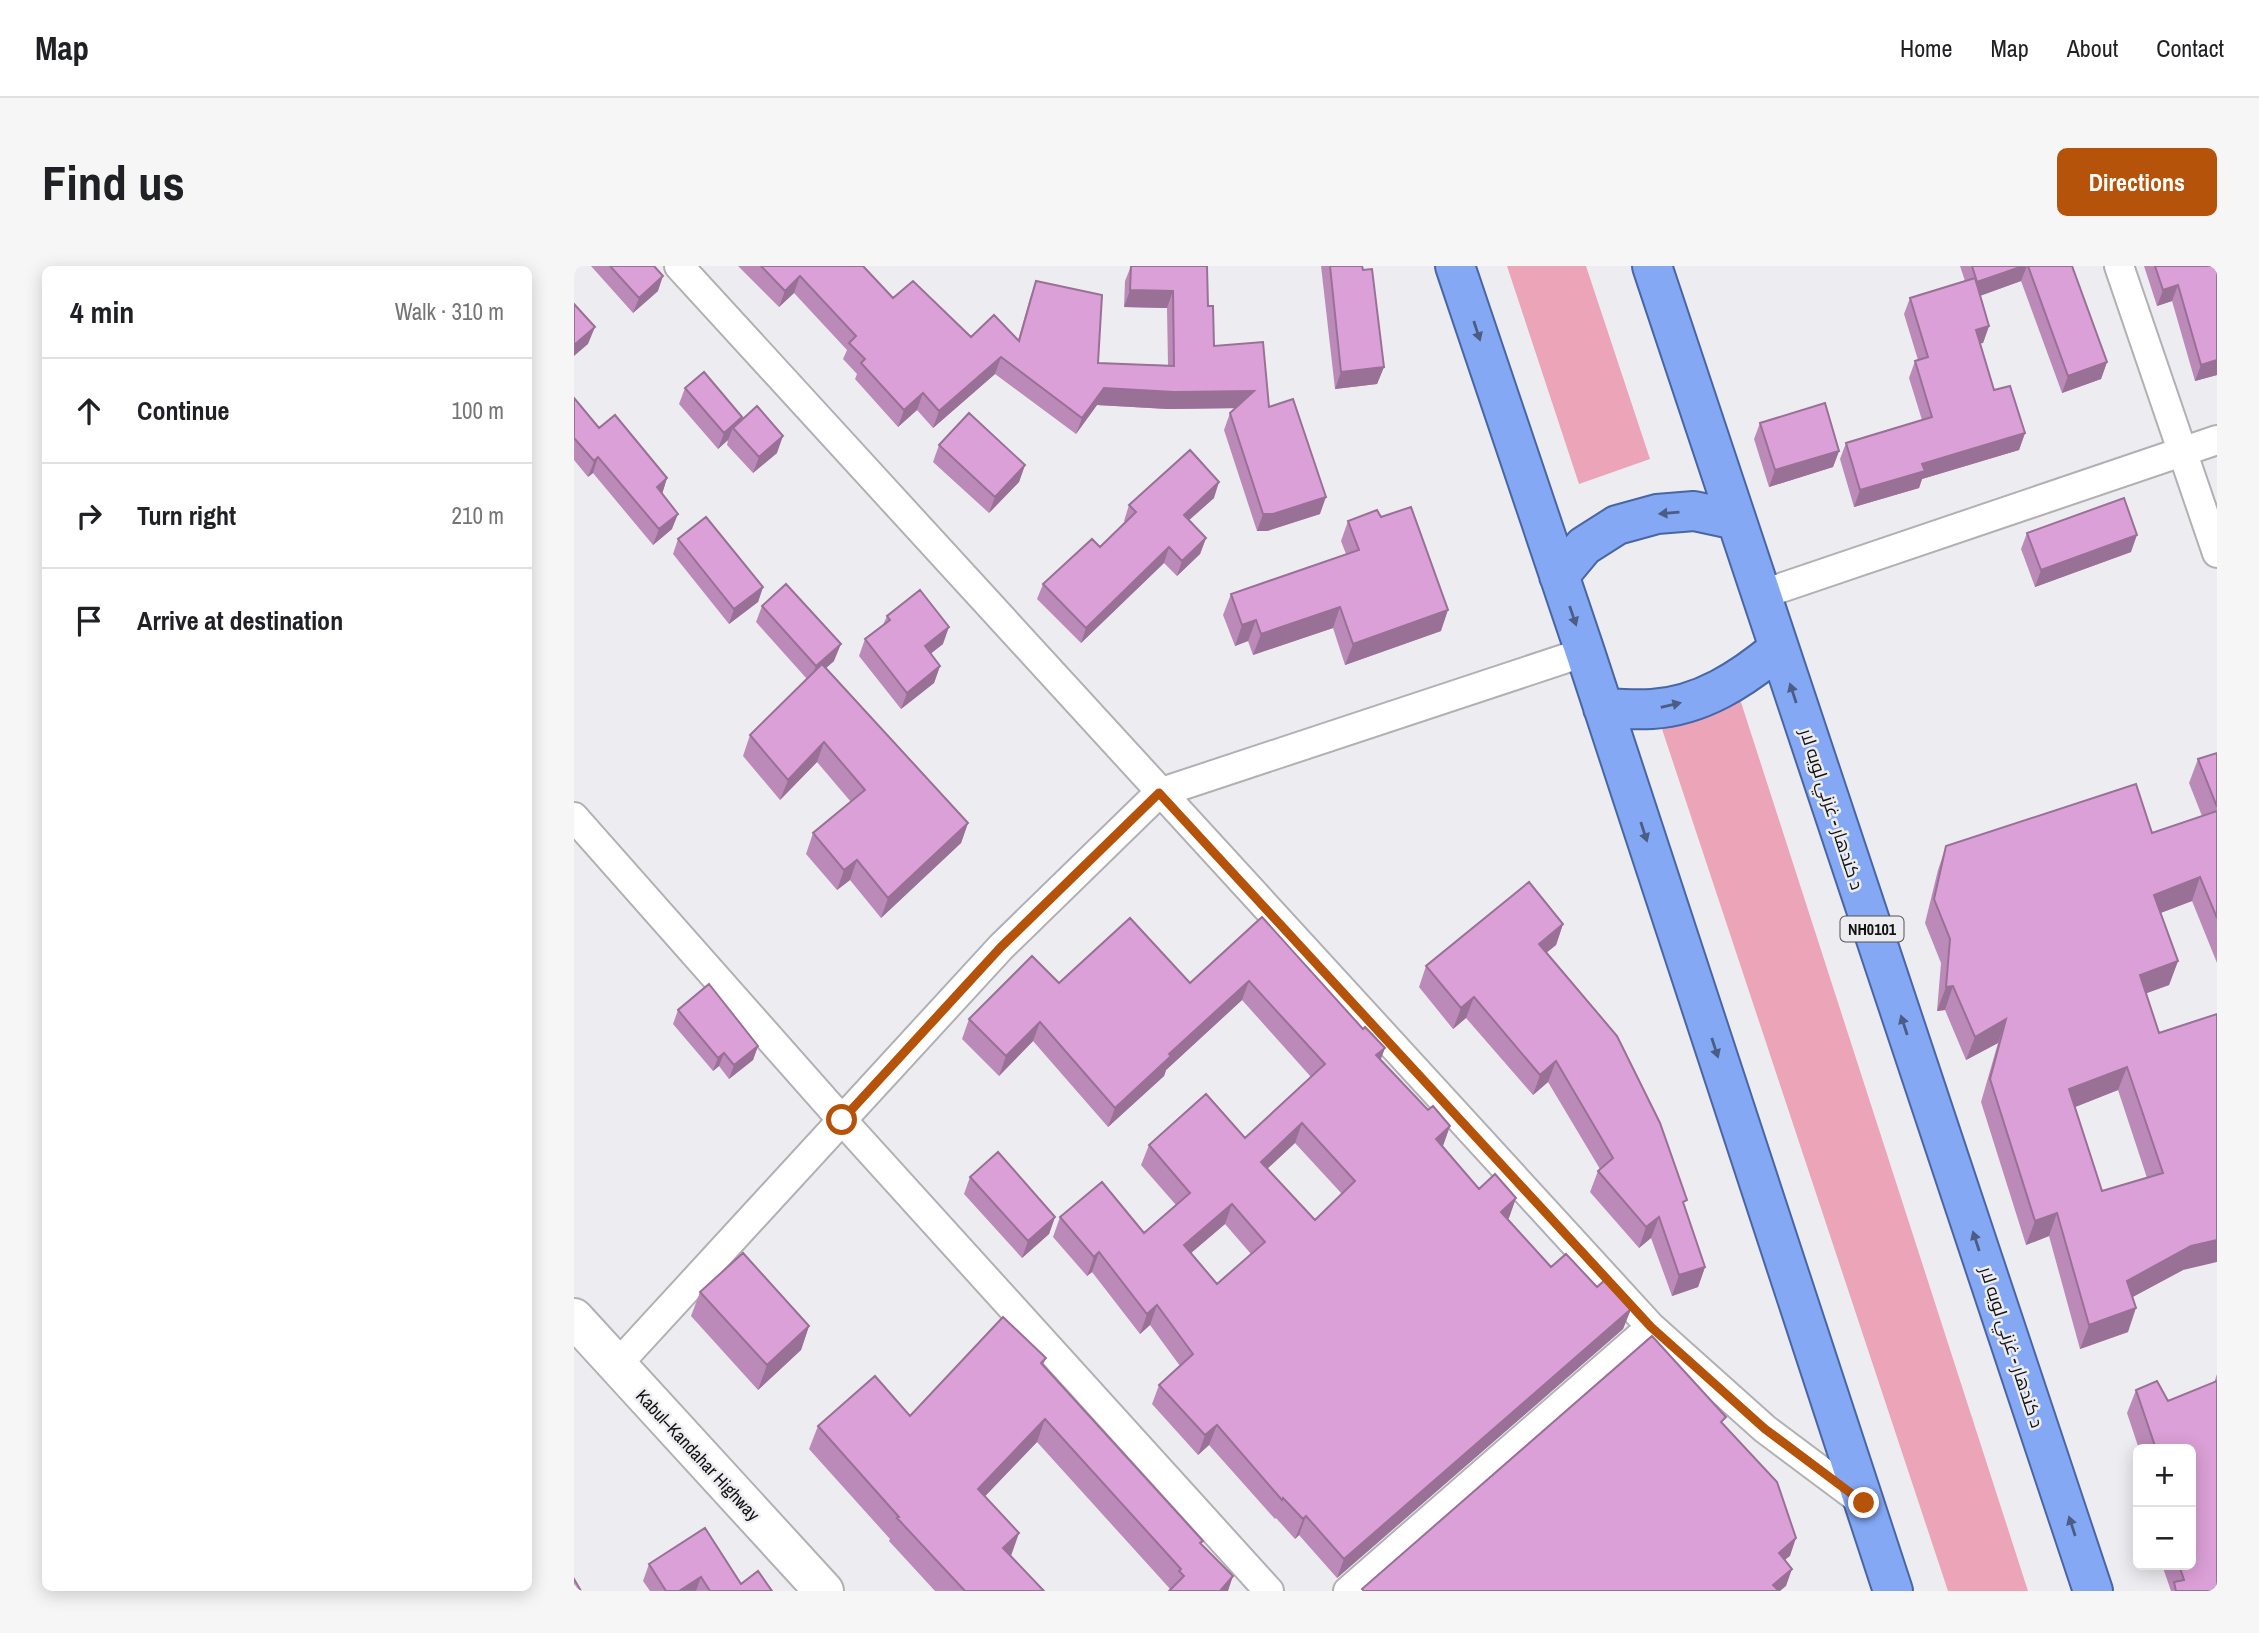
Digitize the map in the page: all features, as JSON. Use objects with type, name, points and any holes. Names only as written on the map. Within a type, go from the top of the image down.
[{"type":"highway","points":[[1455,266],[1585,652],[1893,1591]]},
{"type":"highway","name":"د کندهار - غزني لويه لار","points":[[1652,266],[2093,1591]]},
{"type":"highway","points":[[1559,576],[1584,546],[1617,525],[1657,514],[1694,511],[1736,520]]},
{"type":"highway","points":[[1603,708],[1654,709],[1704,698],[1748,674],[1778,649]]},
{"type":"main road","name":"Kabul–Kandahar Highway","points":[[574,1318],[824,1591]]},
{"type":"street","points":[[679,266],[1651,1327],[1765,1429],[1864,1503]]},
{"type":"street","points":[[2119,266],[2217,553]]},
{"type":"street","points":[[1760,596],[2217,440]]},
{"type":"street","points":[[616,1366],[1001,947],[1159,793],[1585,652]]},
{"type":"street","points":[[574,817],[842,1120],[1269,1591]]},
{"type":"street","points":[[1348,1591],[1651,1327]]},
{"type":"shaded area","points":[[1507,266],[1586,266],[1650,459],[1579,484]]},
{"type":"shaded area","points":[[1738,693],[2028,1591],[1948,1591],[1659,720]]},
{"type":"building","points":[[610,266],[654,266],[663,276],[639,298]]},
{"type":"building","points":[[761,266],[863,266],[893,298],[913,281],[971,337],[994,315],[1019,341],[1036,281],[1102,295],[1098,363],[1174,366],[1173,291],[1130,290],[1131,266],[1207,266],[1208,306],[1213,306],[1214,346],[1263,342],[1269,407],[1293,399],[1326,497],[1273,514],[1263,514],[1230,413],[1254,391],[1174,392],[1104,388],[1082,418],[1001,357],[939,411],[923,393],[904,410],[861,363],[865,359],[849,343],[856,336],[800,276],[785,291]]},
{"type":"building","points":[[1330,266],[1362,266],[1363,270],[1372,269],[1384,367],[1341,372]]},
{"type":"building","points":[[1972,266],[2023,266],[1977,282]]},
{"type":"building","points":[[2028,266],[2072,266],[2107,362],[2068,376]]},
{"type":"building","points":[[2155,266],[2217,266],[2217,360],[2201,365],[2178,285],[2163,290]]},
{"type":"building","points":[[1975,278],[1989,326],[1976,330],[1994,390],[2010,386],[2025,433],[1922,464],[1925,471],[1860,490],[1846,443],[1932,417],[1915,361],[1928,357],[1910,298]]},
{"type":"building","points":[[574,304],[595,327],[574,345]]},
{"type":"building","points":[[704,372],[742,417],[724,433],[685,388]]},
{"type":"building","points":[[574,398],[599,428],[615,415],[667,478],[657,487],[678,514],[659,529],[598,457],[594,461],[574,438]]},
{"type":"building","points":[[1825,403],[1839,451],[1775,470],[1760,423]]},
{"type":"building","points":[[757,406],[783,436],[759,457],[733,428]]},
{"type":"building","points":[[969,413],[1025,465],[995,497],[939,445]]},
{"type":"building","points":[[1190,450],[1219,482],[1184,515],[1206,538],[1182,561],[1169,547],[1086,628],[1043,584],[1092,539],[1100,547],[1136,512],[1129,505]]},
{"type":"building","points":[[2124,498],[2137,535],[2041,570],[2027,533]]},
{"type":"building","points":[[1411,507],[1448,610],[1353,644],[1340,607],[1261,634],[1256,620],[1242,625],[1231,594],[1359,550],[1348,521],[1377,510],[1381,517]]},
{"type":"building","points":[[706,517],[763,587],[734,609],[678,539]]},
{"type":"building","points":[[786,584],[841,644],[816,666],[762,606]]},
{"type":"building","points":[[920,590],[949,627],[925,646],[940,666],[907,693],[865,639],[890,620],[887,616]]},
{"type":"building","points":[[822,664],[968,823],[888,898],[857,860],[844,870],[813,833],[865,790],[824,742],[788,780],[750,735]]},
{"type":"building","points":[[2217,753],[2217,807],[2198,759]]},
{"type":"building","points":[[2136,784],[2152,833],[2217,811],[2217,918],[2200,877],[2154,895],[2178,961],[2140,975],[2159,1033],[2217,1014],[2217,1240],[2191,1246],[2127,1281],[2136,1308],[2089,1325],[2057,1213],[2035,1221],[1990,1079],[2006,1019],[1975,1037],[1953,986],[1946,987],[1950,939],[1934,899],[1946,846]],"holes":[[[2127,1067],[2163,1173],[2102,1191],[2069,1089]]]},
{"type":"building","points":[[1529,882],[1563,924],[1539,944],[1617,1036],[1660,1123],[1687,1200],[1683,1202],[1705,1267],[1679,1275],[1659,1217],[1646,1227],[1598,1171],[1613,1158],[1556,1061],[1540,1075],[1474,997],[1461,1008],[1426,966]]},
{"type":"building","points":[[1262,917],[1363,1029],[1365,1027],[1385,1048],[1376,1055],[1428,1110],[1433,1106],[1450,1126],[1436,1139],[1479,1189],[1495,1174],[1516,1198],[1501,1212],[1551,1267],[1566,1254],[1597,1287],[1605,1280],[1631,1309],[1344,1559],[1306,1516],[1303,1519],[1283,1498],[1282,1500],[1217,1425],[1205,1435],[1159,1385],[1193,1354],[1157,1305],[1147,1314],[1099,1252],[1094,1257],[1060,1217],[1102,1182],[1144,1233],[1190,1193],[1149,1145],[1206,1094],[1245,1138],[1325,1064],[1249,981],[1115,1108],[1040,1022],[1006,1056],[969,1019],[1032,956],[1059,983],[1130,918],[1190,983]],"holes":[[[1302,1123],[1355,1181],[1315,1220],[1261,1162]],[[1232,1204],[1265,1242],[1217,1284],[1184,1245]]]},
{"type":"building","points":[[709,984],[758,1046],[734,1065],[724,1053],[718,1058],[678,1010]]},
{"type":"building","points":[[998,1152],[1055,1217],[1028,1241],[970,1177]]},
{"type":"building","points":[[743,1253],[809,1326],[767,1365],[700,1292]]},
{"type":"building","points":[[1003,1317],[1046,1358],[1041,1363],[1203,1541],[1200,1543],[1233,1576],[1220,1591],[1169,1591],[1184,1576],[1179,1571],[1181,1569],[1045,1419],[978,1489],[1019,1533],[1003,1548],[1044,1591],[965,1591],[897,1518],[899,1517],[818,1426],[875,1376],[910,1416]]},
{"type":"building","points":[[1652,1336],[1726,1417],[1721,1422],[1777,1482],[1796,1538],[1779,1553],[1792,1569],[1773,1585],[1779,1591],[1362,1589]]},
{"type":"building","points":[[2157,1381],[2168,1401],[2217,1381],[2217,1591],[2176,1591],[2174,1582],[2184,1580],[2181,1570],[2196,1570],[2196,1444],[2154,1444],[2136,1390]]},
{"type":"building","points":[[705,1528],[741,1584],[758,1571],[772,1591],[710,1591],[701,1577],[679,1591],[666,1591],[649,1564]]},
{"type":"building","points":[[574,1579],[581,1591],[574,1591]]},
{"type":"route","points":[[842,1120],[1001,947],[1159,793],[1651,1327],[1765,1429],[1864,1503]]}]
